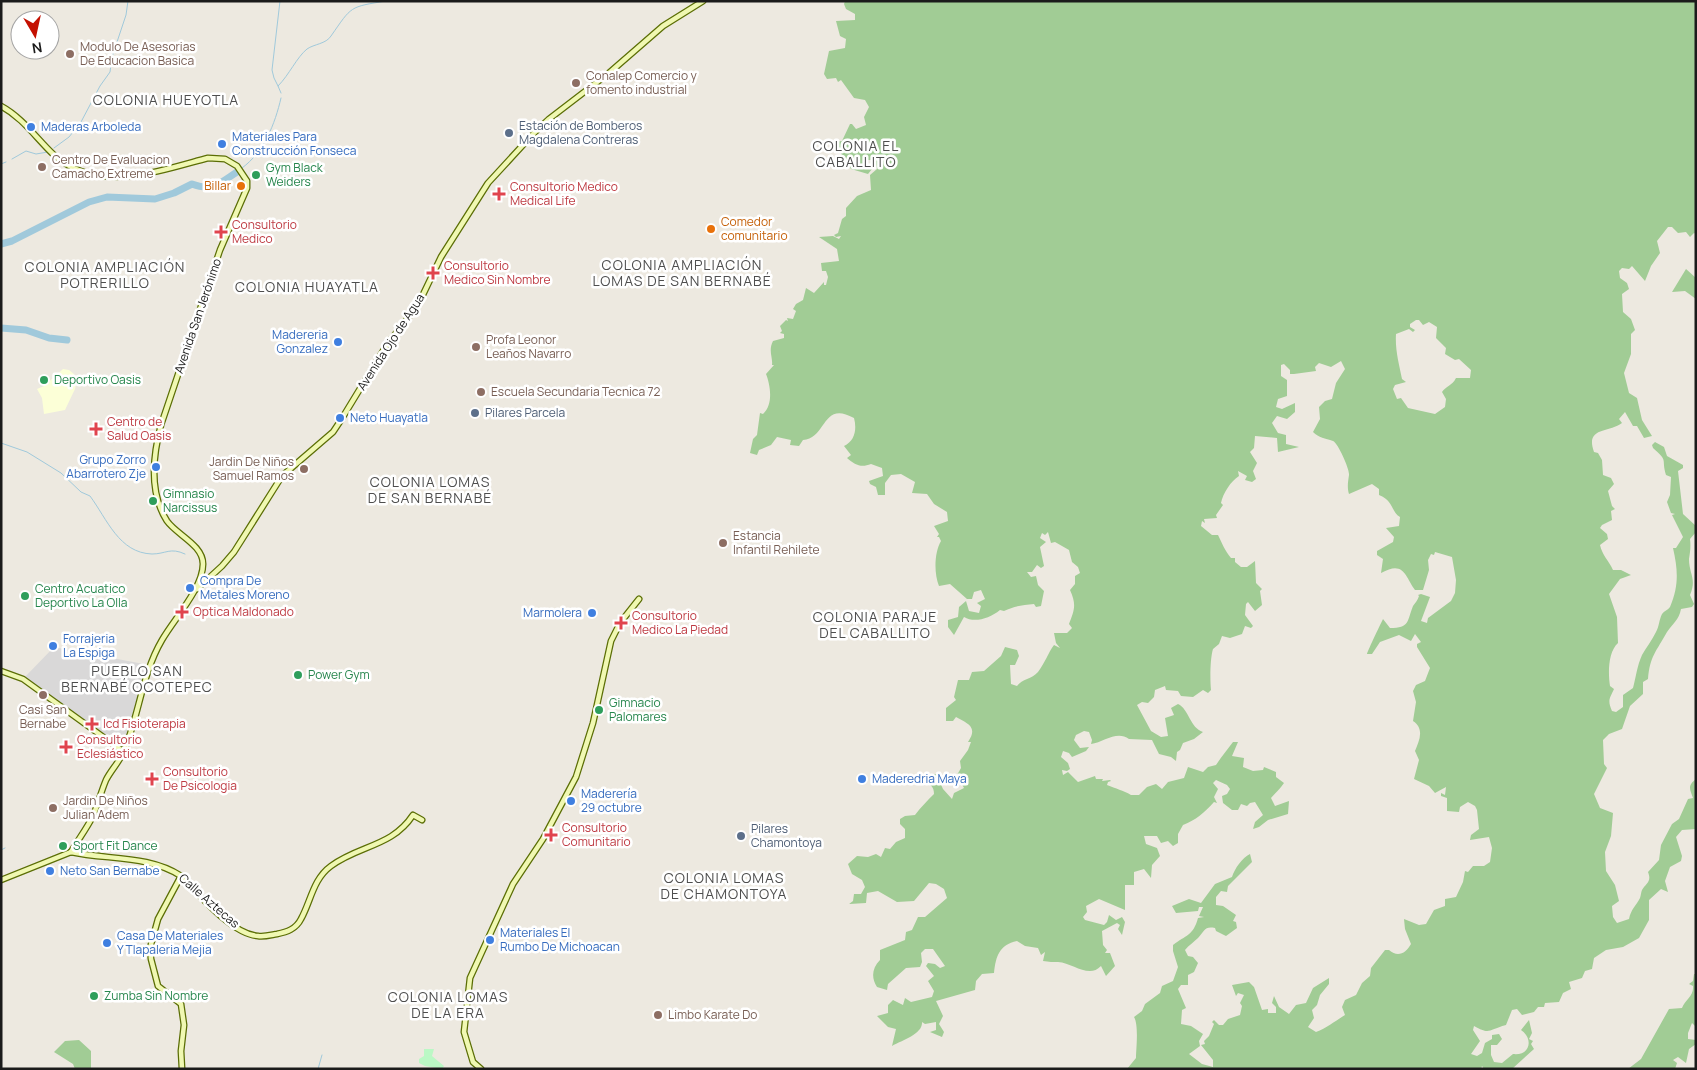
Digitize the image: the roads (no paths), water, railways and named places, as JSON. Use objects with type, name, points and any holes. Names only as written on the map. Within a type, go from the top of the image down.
[{"type":"street","name":"Avenida Ojo de Agua","points":[[195,590],[234,552],[282,476],[333,432],[386,346],[418,305],[441,258],[488,183],[549,119],[609,73],[663,26],[703,1]]},
{"type":"street","name":"Avenida San Jerónimo","points":[[1,106],[24,122],[56,156],[81,170],[98,176],[129,176],[208,158],[218,158],[233,163],[247,180],[245,196],[220,250],[161,425],[155,451],[154,473],[161,508],[171,525],[200,553],[203,562],[202,569]]},
{"type":"street","points":[[1,880],[72,852],[92,818],[106,780],[124,752],[149,664],[175,618],[195,590],[202,569],[211,576]]},
{"type":"street","points":[[200,576],[206,581]]},
{"type":"street","points":[[472,1069],[473,1062],[464,1032],[470,978],[513,884],[544,838],[576,777],[593,723],[611,642],[620,622],[639,599]]},
{"type":"street","points":[[1,671],[23,679],[124,752]]},
{"type":"street","name":"Calle Aztecas","points":[[72,852],[97,858],[142,861],[162,867],[181,876],[226,920],[244,932],[260,937],[294,929],[301,920],[314,886],[329,867],[367,846],[392,838],[414,815],[422,820]]},
{"type":"street","points":[[181,876],[158,919],[150,948],[158,986],[181,1004],[184,1026],[181,1051],[182,1069]]},
{"type":"street","points":[[473,1062],[481,1069]]},
{"type":"waterway","points":[[54,148],[69,137],[81,122],[100,86],[110,72],[112,57],[126,15],[128,1]]},
{"type":"waterway","points":[[278,86],[272,70],[280,1]]},
{"type":"waterway","points":[[281,93],[278,86],[300,57],[307,49],[329,39],[348,13],[358,7],[386,1]]},
{"type":"waterway","points":[[242,168],[257,154],[262,146],[275,118],[281,98]]},
{"type":"waterway","points":[[12,159],[26,151],[36,154],[48,152]]},
{"type":"waterway","points":[[1,164],[6,162]]},
{"type":"waterway","points":[[1,244],[12,241],[89,202],[107,197],[155,199],[174,193],[192,184],[211,187],[221,183],[237,172]]},
{"type":"waterway","points":[[1,328],[26,330],[49,338],[67,340]]},
{"type":"waterway","points":[[1,443],[27,452],[61,473],[81,492],[90,496],[115,533],[131,548],[152,554],[172,551],[185,554]]},
{"type":"waterway","points":[[1,850],[5,848]]},
{"type":"waterway","points":[[318,1069],[322,1055]]},
{"type":"place","name":"Modulo De Asesorias De Educacion Basica","points":[[70,54]]},
{"type":"place","name":"Conalep Comercio y fomento industrial","points":[[576,83]]},
{"type":"place","name":"Maderas Arboleda","points":[[31,127]]},
{"type":"place","name":"Estación de Bomberos Magdalena Contreras","points":[[509,133]]},
{"type":"place","name":"Materiales Para Construcción Fonseca","points":[[222,144]]},
{"type":"place","name":"Centro De Evaluacion Camacho Extreme","points":[[42,167]]},
{"type":"place","name":"Gym Black Weiders","points":[[256,175]]},
{"type":"place","name":"Billar","points":[[241,186]]},
{"type":"place","name":"Consultorio Medico Medical Life","points":[[499,194]]},
{"type":"place","name":"Comedor comunitario","points":[[711,229]]},
{"type":"place","name":"Consultorio Medico","points":[[221,232]]},
{"type":"place","name":"Consultorio Medico Sin Nombre","points":[[433,273]]},
{"type":"place","name":"Madereria Gonzalez","points":[[338,342]]},
{"type":"place","name":"Profa Leonor Leaños Navarro","points":[[476,347]]},
{"type":"place","name":"Deportivo Oasis","points":[[44,380]]},
{"type":"place","name":"Escuela Secundaria Tecnica 72","points":[[481,392]]},
{"type":"place","name":"Pilares Parcela","points":[[475,413]]},
{"type":"place","name":"Neto Huayatla","points":[[340,418]]},
{"type":"place","name":"Centro de Salud Oasis","points":[[96,429]]},
{"type":"place","name":"Grupo Zorro Abarrotero Zje","points":[[156,467]]},
{"type":"place","name":"Jardin De Niños Samuel Ramos","points":[[304,469]]},
{"type":"place","name":"Gimnasio Narcissus","points":[[153,501]]},
{"type":"place","name":"Estancia Infantil Rehilete","points":[[723,543]]},
{"type":"place","name":"Compra De Metales Moreno","points":[[190,588]]},
{"type":"place","name":"Centro Acuatico Deportivo La Olla","points":[[25,596]]},
{"type":"place","name":"Optica Maldonado","points":[[182,612]]},
{"type":"place","name":"Marmolera","points":[[592,613]]},
{"type":"place","name":"Consultorio Medico La Piedad","points":[[621,623]]},
{"type":"place","name":"Forrajeria La Espiga","points":[[53,646]]},
{"type":"place","name":"Power Gym","points":[[298,675]]},
{"type":"place","name":"Casi San Bernabe","points":[[43,695]]},
{"type":"place","name":"Gimnacio Palomares","points":[[599,710]]},
{"type":"place","name":"Icd Fisioterapia","points":[[92,724]]},
{"type":"place","name":"Consultorio Eclesiástico","points":[[66,747]]},
{"type":"place","name":"Consultorio De Psicologia","points":[[152,779]]},
{"type":"place","name":"Maderedria Maya","points":[[862,779]]},
{"type":"place","name":"Maderería 29 octubre","points":[[571,801]]},
{"type":"place","name":"Jardin De Niños Julian Adem","points":[[53,808]]},
{"type":"place","name":"Consultorio Comunitario","points":[[551,835]]},
{"type":"place","name":"Pilares Chamontoya","points":[[741,836]]},
{"type":"place","name":"Sport Fit Dance","points":[[63,846]]},
{"type":"place","name":"Neto San Bernabe","points":[[50,871]]},
{"type":"place","name":"Materiales El Rumbo De Michoacan","points":[[490,940]]},
{"type":"place","name":"Casa De Materiales Y Tlapaleria Mejia","points":[[107,943]]},
{"type":"place","name":"Zumba Sin Nombre","points":[[94,996]]},
{"type":"place","name":"Limbo Karate Do","points":[[658,1015]]},
{"type":"district","name":"COLONIA HUEYOTLA","points":[[166,100]]},
{"type":"district","name":"COLONIA EL CABALLITO","points":[[856,154]]},
{"type":"district","name":"COLONIA AMPLIACIÓN LOMAS DE SAN BERNABÉ","points":[[682,274]]},
{"type":"district","name":"COLONIA AMPLIACIÓN POTRERILLO","points":[[105,276]]},
{"type":"district","name":"COLONIA HUAYATLA","points":[[307,287]]},
{"type":"district","name":"COLONIA LOMAS DE SAN BERNABÉ","points":[[430,490]]},
{"type":"district","name":"COLONIA PARAJE DEL CABALLITO","points":[[875,626]]},
{"type":"district","name":"PUEBLO SAN BERNABÉ OCOTEPEC","points":[[137,680]]},
{"type":"district","name":"COLONIA LOMAS DE CHAMONTOYA","points":[[724,886]]},
{"type":"district","name":"COLONIA LOMAS DE LA ERA","points":[[448,1006]]}]
